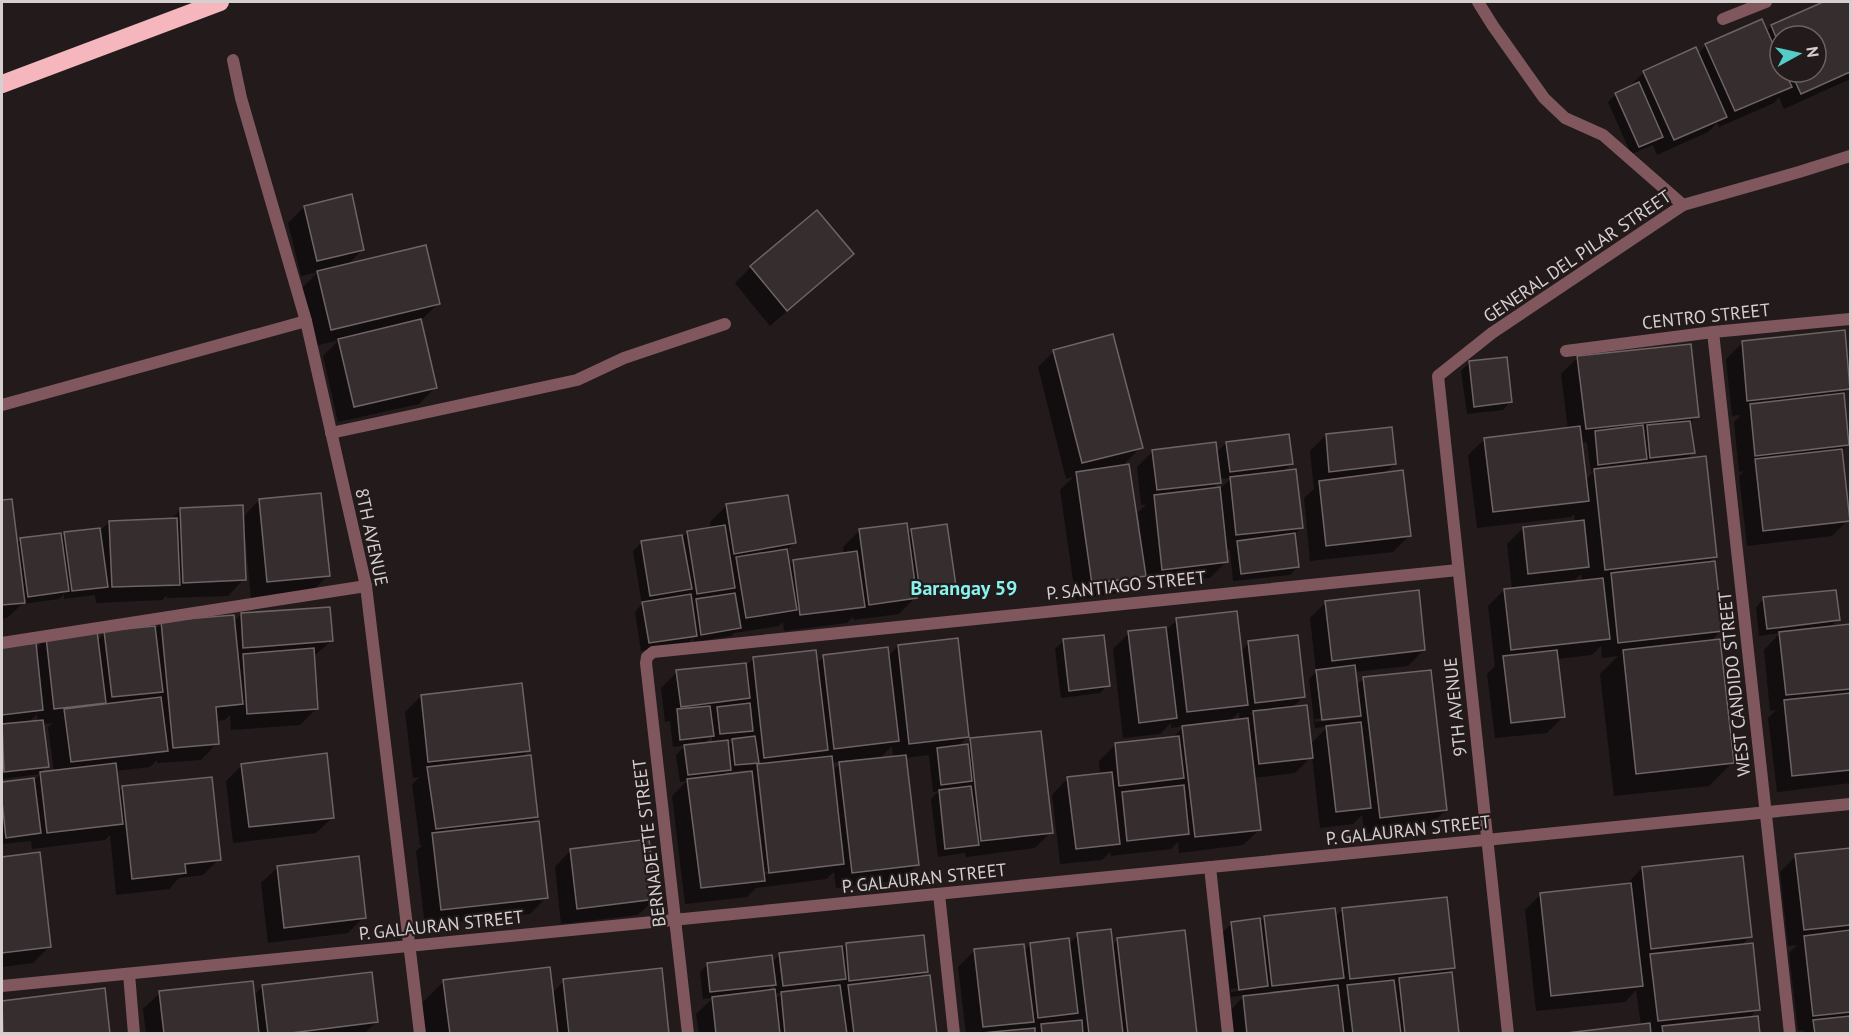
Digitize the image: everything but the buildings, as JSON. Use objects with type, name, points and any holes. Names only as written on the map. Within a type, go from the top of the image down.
[{"type":"highway","points":[[2,84],[220,2]]},
{"type":"street","points":[[1478,2],[1492,26],[1544,98],[1565,118],[1603,135],[1683,205]]},
{"type":"street","points":[[1723,19],[1766,2]]},
{"type":"street","name":"8TH AVENUE","points":[[233,60],[241,98],[306,321],[366,586],[420,1034]]},
{"type":"street","name":"GENERAL DEL PILAR STREET","points":[[1438,376],[1492,333],[1683,205],[1851,156]]},
{"type":"street","name":"CENTRO STREET","points":[[1566,351],[1713,332],[1851,319]]},
{"type":"street","points":[[2,405],[306,321]]},
{"type":"street","points":[[331,433],[577,380],[624,358],[725,324]]},
{"type":"street","name":"WEST CANDIDO STREET","points":[[1713,332],[1790,1034]]},
{"type":"street","name":"9TH AVENUE","points":[[1438,376],[1508,1034]]},
{"type":"street","name":"P. SANTIAGO STREET","points":[[653,652],[1458,570]]},
{"type":"street","points":[[2,643],[366,586]]},
{"type":"street","name":"BERNADETTE STREET","points":[[653,652],[647,657],[646,663],[688,1034]]},
{"type":"street","name":"P. GALAURAN STREET","points":[[2,986],[1851,804]]},
{"type":"street","points":[[1210,867],[1228,1034]]},
{"type":"street","points":[[939,894],[954,1034]]},
{"type":"street","points":[[129,974],[134,1034]]},
{"type":"district","name":"Barangay 59","points":[[964,588]]}]
